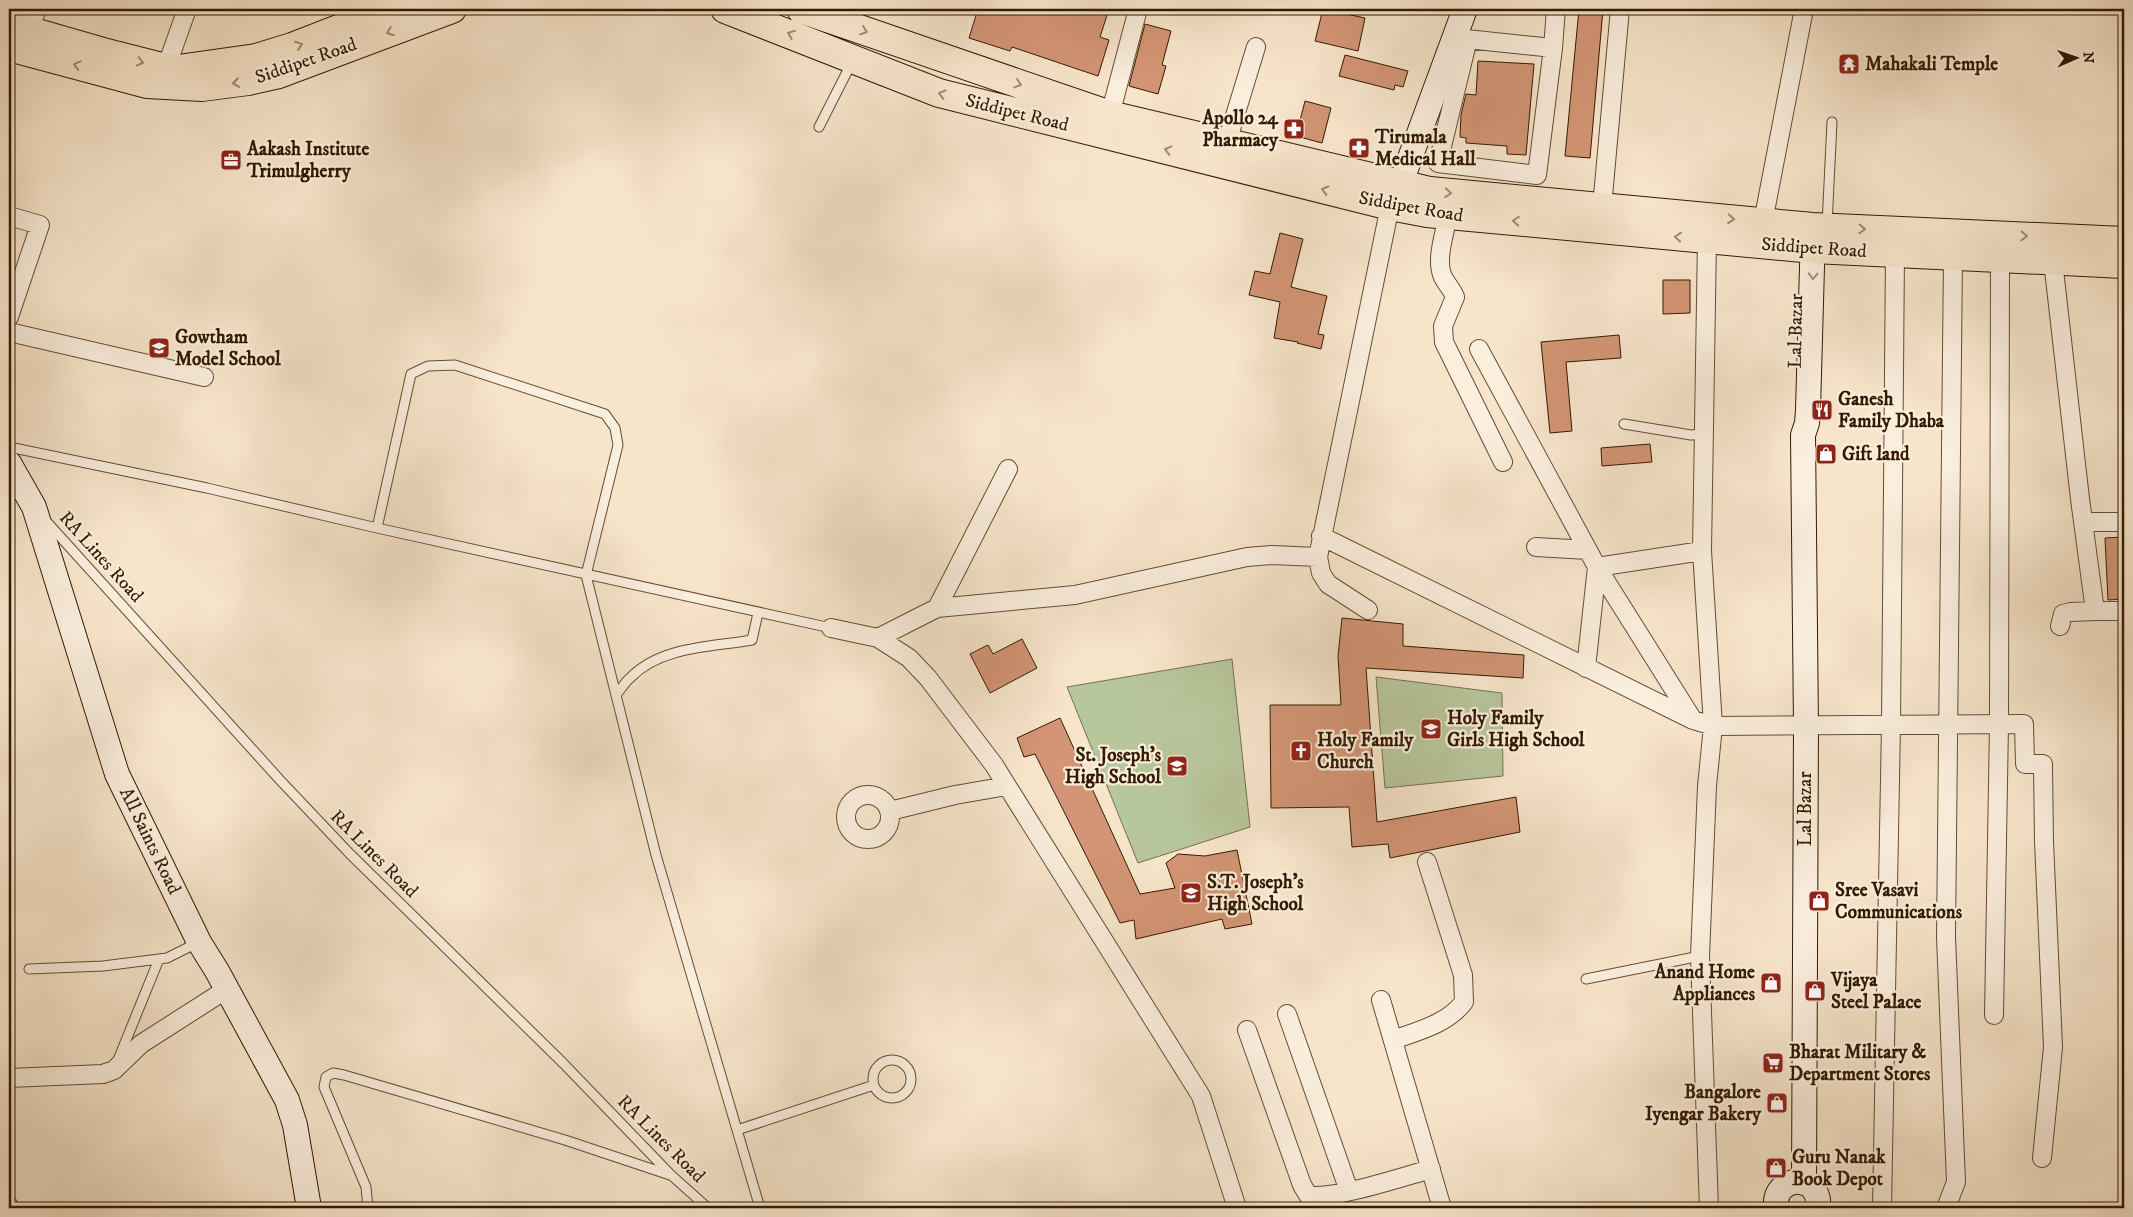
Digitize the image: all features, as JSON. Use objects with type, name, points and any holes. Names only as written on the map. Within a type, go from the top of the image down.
[{"type":"main road","name":"Siddipet Road","points":[[21,28],[166,68],[191,68],[256,58],[292,47],[352,16],[390,9]]},
{"type":"main road","name":"Siddipet Road","points":[[21,28],[148,84],[202,87],[248,81],[278,74],[452,9]]},
{"type":"main road","name":"Siddipet Road","points":[[725,9],[939,94],[1395,195],[1430,191],[1763,222],[1810,235],[1895,253],[2124,264]]},
{"type":"main road","points":[[1395,195],[1461,39],[1465,9]]},
{"type":"main road","name":"Siddipet Road","points":[[814,11],[1110,115],[1227,142],[1395,195],[1448,215],[1707,240],[1810,235],[2124,241]]},
{"type":"main road","name":"Lal Bazar","points":[[1804,1182],[1806,727],[1803,435],[1807,423],[1808,410],[1810,235]]},
{"type":"main road","name":"All Saints Road","points":[[9,463],[34,507],[112,760],[199,942],[227,989],[287,1100],[295,1125],[309,1208]]},
{"type":"main road","points":[[1776,1208],[1776,1200],[1781,1189],[1792,1182],[1804,1182],[1814,1190],[1821,1208]]},
{"type":"street","points":[[166,68],[187,9]]},
{"type":"street","points":[[1110,115],[1138,9]]},
{"type":"street","points":[[1553,48],[1461,39],[1438,163],[1537,176],[1553,48],[1556,9]]},
{"type":"street","points":[[1602,207],[1620,9]]},
{"type":"street","points":[[1763,222],[1804,9]]},
{"type":"street","points":[[1227,142],[1256,47]]},
{"type":"street","points":[[1368,610],[1328,584],[1321,572],[1318,557],[1395,195]]},
{"type":"street","points":[[1448,215],[1440,262],[1443,277],[1452,288],[1455,297],[1443,326],[1444,342],[1503,462]]},
{"type":"street","points":[[9,216],[40,225],[9,317]]},
{"type":"street","points":[[1707,240],[1702,551],[1713,726],[1707,786],[1700,956],[1709,1208]]},
{"type":"street","points":[[1882,1208],[1891,726],[1895,253]]},
{"type":"street","points":[[1946,1208],[1956,1182],[1946,937],[1953,256]]},
{"type":"street","points":[[1994,1015],[2000,725],[2000,258]]},
{"type":"street","points":[[2053,261],[2083,522],[2096,610]]},
{"type":"street","points":[[9,332],[204,377]]},
{"type":"street","points":[[1479,349],[1597,567],[1694,720]]},
{"type":"street","points":[[937,608],[1008,469]]},
{"type":"street","points":[[2083,522],[2124,522]]},
{"type":"street","points":[[1321,536],[1586,668],[1694,720],[1713,726],[1806,727],[2024,724],[2025,764],[2043,764],[2044,840],[2053,1047],[2042,1158]]},
{"type":"street","points":[[1536,547],[1588,550]]},
{"type":"street","points":[[1597,567],[1702,551]]},
{"type":"street","points":[[878,638],[937,608],[1075,595],[1247,557],[1272,555],[1318,557]]},
{"type":"street","points":[[1586,668],[1597,567]]},
{"type":"street","points":[[2060,626],[2063,614],[2070,612],[2096,610],[2124,611]]},
{"type":"street","points":[[831,628],[878,638],[909,658],[928,678],[994,765],[1201,1096],[1237,1208]]},
{"type":"street","points":[[890,811],[955,794],[1007,786]]},
{"type":"street","points":[[1393,1040],[1442,1022],[1456,1012],[1464,1002],[1463,975],[1427,862]]},
{"type":"street","points":[[9,1078],[103,1074],[114,1070],[141,1044],[227,989]]},
{"type":"street","points":[[1381,1000],[1442,1208]]},
{"type":"street","points":[[1287,1014],[1349,1191]]},
{"type":"street","points":[[1247,1030],[1302,1184],[1308,1195],[1318,1198],[1431,1169]]},
{"type":"lane","points":[[819,128],[853,59]]},
{"type":"lane","points":[[1810,235],[1832,122]]},
{"type":"lane","points":[[376,528],[412,374],[428,366],[455,365],[605,414],[615,428],[618,445],[586,575],[656,856],[760,1208]]},
{"type":"lane","points":[[1624,424],[1691,435],[1704,434]]},
{"type":"lane","points":[[9,447],[207,488],[376,528],[831,628]]},
{"type":"lane","name":"RA Lines Road","points":[[34,507],[292,793],[350,854],[563,1063],[671,1175],[708,1208]]},
{"type":"lane","points":[[616,695],[632,676],[660,657],[692,648],[752,640],[758,613]]},
{"type":"lane","points":[[29,969],[103,966],[167,958],[199,942]]},
{"type":"lane","points":[[1586,979],[1700,956]]},
{"type":"lane","points":[[114,1070],[137,1010],[160,959]]},
{"type":"lane","points":[[888,1060],[902,1062],[910,1072],[911,1078],[908,1090],[899,1097],[892,1098],[881,1095],[874,1086],[874,1072],[877,1066],[888,1060]]},
{"type":"lane","points":[[368,1208],[366,1187],[324,1087],[326,1077],[332,1073],[564,1140],[671,1175]]},
{"type":"lane","points":[[737,1130],[874,1086]]},
{"type":"green space","points":[[1232,659],[1250,827],[1138,863],[1067,687]]},
{"type":"green space","points":[[1376,677],[1502,693],[1503,776],[1385,788]]},
{"type":"building","points":[[978,9],[1109,9],[1100,37],[1109,40],[1098,76],[1012,47],[1010,51],[969,38]]},
{"type":"building","points":[[1323,9],[1365,18],[1358,51],[1315,41]]},
{"type":"building","points":[[1579,9],[1603,9],[1590,158],[1565,156]]},
{"type":"building","points":[[1145,24],[1171,31],[1162,65],[1166,66],[1158,94],[1129,86]]},
{"type":"building","points":[[1345,55],[1408,71],[1403,87],[1395,85],[1394,90],[1339,76]]},
{"type":"building","points":[[1478,61],[1534,64],[1526,155],[1507,154],[1507,146],[1466,143],[1466,138],[1460,137],[1461,115],[1466,94],[1476,95]]},
{"type":"building","points":[[1305,101],[1331,108],[1322,143],[1296,136]]},
{"type":"building","points":[[1280,233],[1303,239],[1291,287],[1327,296],[1318,334],[1324,335],[1321,349],[1298,342],[1274,338],[1280,302],[1249,295],[1255,271],[1270,274]]},
{"type":"building","points":[[1663,280],[1690,280],[1690,313],[1663,314]]},
{"type":"building","points":[[1619,335],[1621,358],[1566,362],[1572,431],[1550,433],[1541,342]]},
{"type":"building","points":[[1650,444],[1652,462],[1602,466],[1601,448]]},
{"type":"building","points":[[2124,537],[2124,599],[2108,600],[2105,538]]},
{"type":"building","points":[[1342,618],[1403,624],[1403,646],[1524,655],[1523,678],[1366,668],[1377,822],[1516,797],[1520,832],[1390,858],[1388,844],[1352,847],[1349,807],[1271,808],[1270,705],[1341,705],[1338,656]]},
{"type":"building","points":[[1022,639],[1037,668],[990,693],[970,654],[988,645],[993,654]]},
{"type":"building","points":[[1060,718],[1140,894],[1175,888],[1166,863],[1178,854],[1205,856],[1237,850],[1252,924],[1225,929],[1222,919],[1136,939],[1134,920],[1120,923],[1035,754],[1024,757],[1017,738]]},
{"type":"place","name":"Mahakali Temple","points":[[1849,64]]},
{"type":"place","name":"Apollo 24 Pharmacy","points":[[1294,129]]},
{"type":"place","name":"Tirumala Medical Hall","points":[[1359,148]]},
{"type":"place","name":"Aakash Institute Trimulgherry","points":[[231,160]]},
{"type":"place","name":"Gowtham Model School","points":[[159,348]]},
{"type":"place","name":"Ganesh Family Dhaba","points":[[1822,410]]},
{"type":"place","name":"Gift land","points":[[1826,454]]},
{"type":"place","name":"Holy Family Girls High School","points":[[1431,729]]},
{"type":"place","name":"Holy Family Church","points":[[1301,751]]},
{"type":"place","name":"St. Joseph's High School","points":[[1177,766]]},
{"type":"place","name":"S.T. Joseph's High School","points":[[1191,893]]},
{"type":"place","name":"Sree Vasavi Communications","points":[[1819,901]]},
{"type":"place","name":"Anand Home Appliances","points":[[1771,983]]},
{"type":"place","name":"Vijaya Steel Palace","points":[[1815,991]]},
{"type":"place","name":"Bharat Military & Department Stores","points":[[1773,1063]]},
{"type":"place","name":"Bangalore Iyengar Bakery","points":[[1777,1103]]},
{"type":"place","name":"Guru Nanak Book Depot","points":[[1776,1168]]}]
